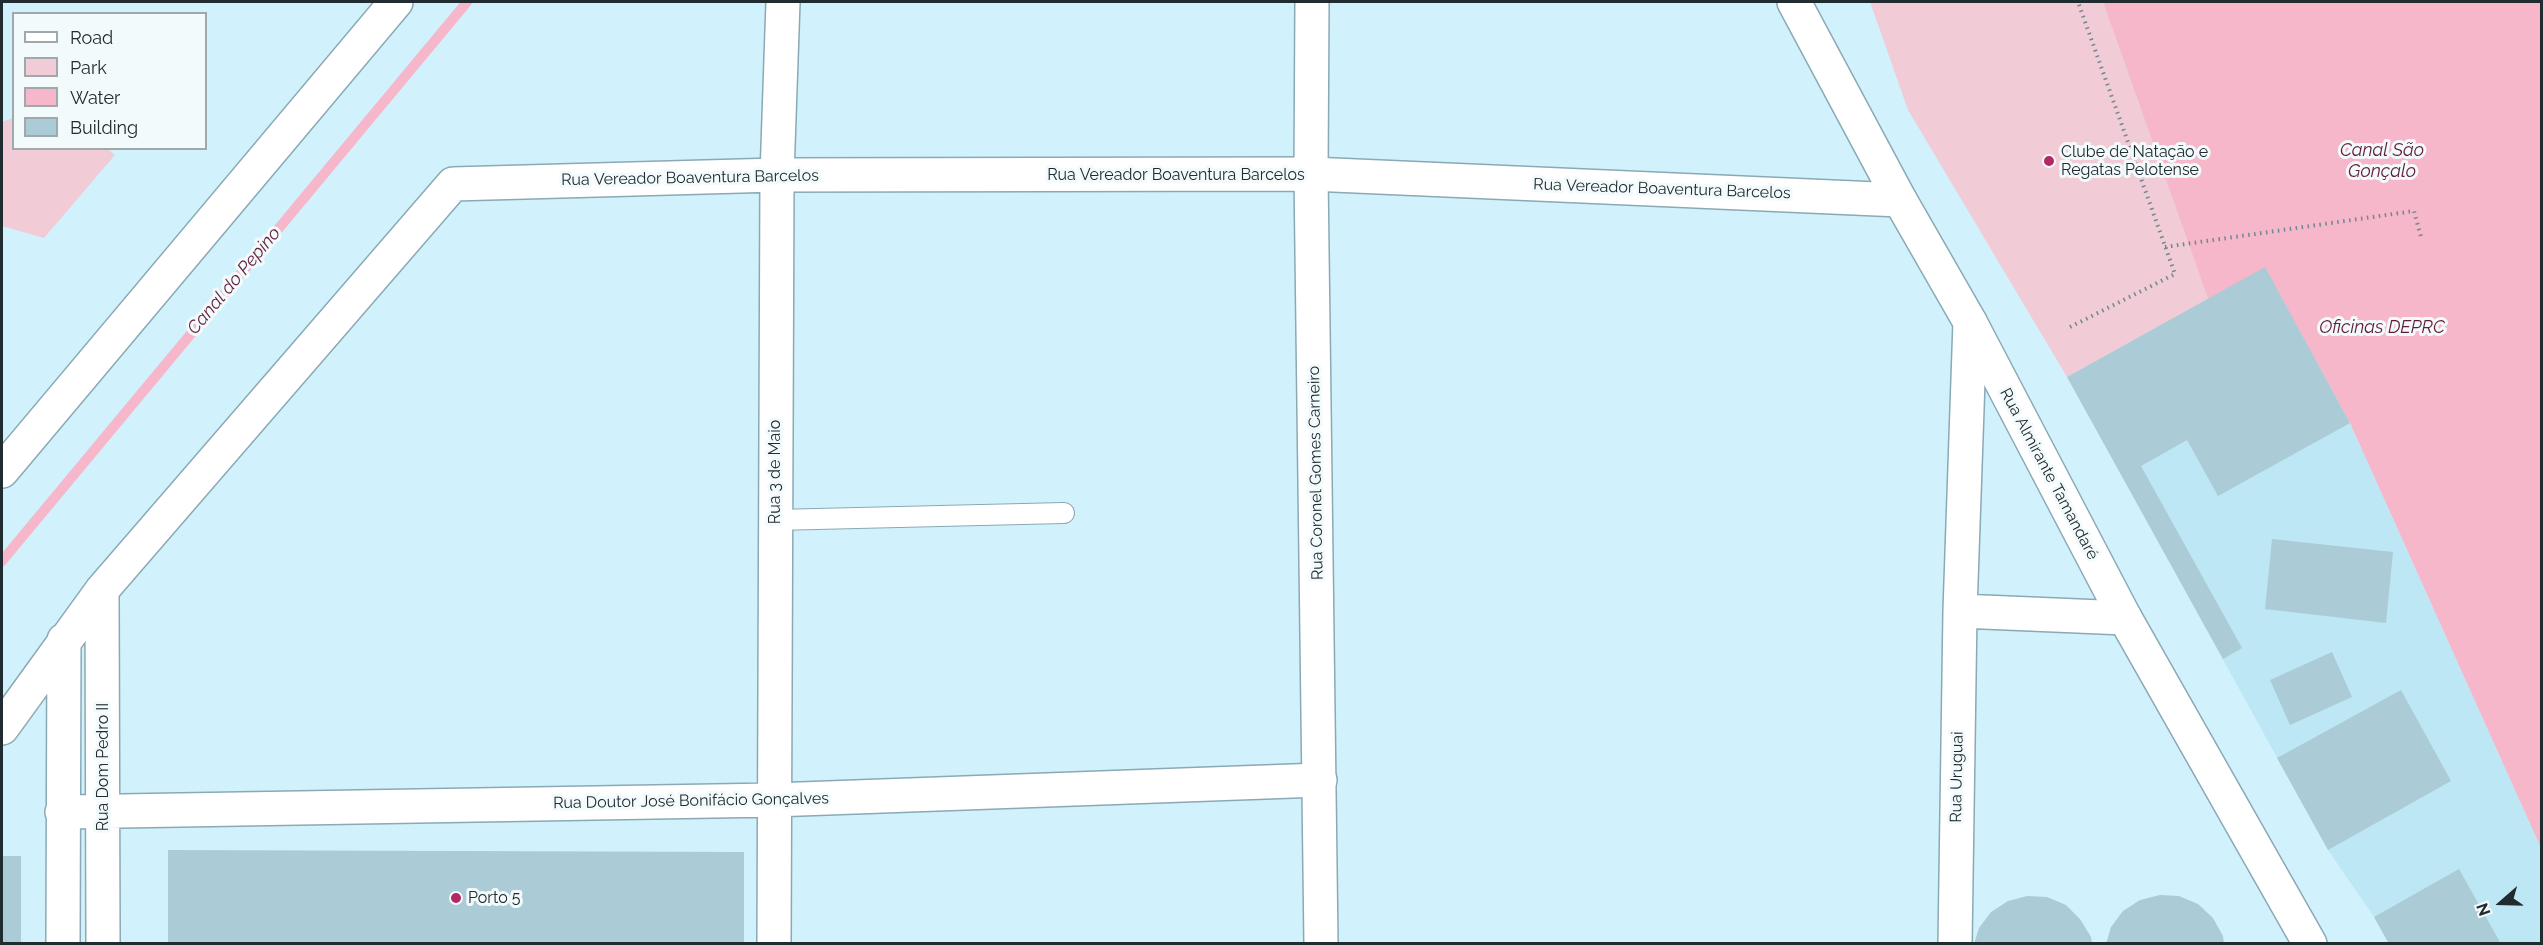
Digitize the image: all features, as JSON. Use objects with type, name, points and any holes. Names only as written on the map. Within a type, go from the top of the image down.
[{"type":"street","points":[[2,471],[396,2]]},
{"type":"street","name":"Rua 3 de Maio","points":[[774,944],[777,175],[783,2]]},
{"type":"street","name":"Rua Coronel Gomes Carneiro","points":[[1312,2],[1311,174],[1321,944]]},
{"type":"street","name":"Rua Almirante Tamandaré","points":[[1794,2],[1900,200],[1970,322],[2125,618],[2310,944]]},
{"type":"street","name":"Rua Vereador Boaventura Barcelos","points":[[102,590],[453,184],[777,175],[1311,174],[1900,200]]},
{"type":"street","name":"Rua Uruguai","points":[[1955,944],[1960,611],[1970,322]]},
{"type":"street","points":[[2,728],[102,590]]},
{"type":"street","name":"Rua Dom Pedro II","points":[[102,590],[103,944]]},
{"type":"street","points":[[1960,611],[2125,618]]},
{"type":"street","points":[[63,944],[64,640]]},
{"type":"street","name":"Rua Doutor José Bonifácio Gonçalves","points":[[62,812],[773,800],[1320,780]]},
{"type":"lane","points":[[775,520],[1064,513]]},
{"type":"path","points":[[2070,327],[2175,274],[2078,2]]},
{"type":"path","points":[[2165,247],[2414,211],[2421,237]]},
{"type":"shaded area","name":"Oficinas DEPRC","points":[[2265,267],[2350,423],[2541,848],[2541,943],[2389,943],[2328,850],[2067,377]]},
{"type":"green space","name":"Clube de Natação e Regatas Pelotense","points":[[1870,2],[2103,2],[2208,299],[2067,377],[1908,110]]},
{"type":"green space","points":[[12,118],[12,150],[109,150],[115,155],[44,238],[2,226],[2,122]]},
{"type":"water","name":"Canal São Gonçalo","points":[[2103,2],[2541,2],[2541,848],[2350,423],[2265,268],[2208,299]]},
{"type":"building","points":[[2265,267],[2350,423],[2218,496],[2187,440],[2141,466],[2242,648],[2223,659],[2067,377]]},
{"type":"building","points":[[2272,539],[2393,552],[2386,623],[2265,609]]},
{"type":"building","points":[[2332,652],[2352,697],[2290,725],[2270,680]]},
{"type":"building","points":[[2401,690],[2451,781],[2328,850],[2277,758]]},
{"type":"building","name":"Porto 5","points":[[168,850],[744,852],[744,944],[168,944]]},
{"type":"building","points":[[2,856],[21,856],[21,944],[2,944]]},
{"type":"building","points":[[2459,869],[2501,944],[2389,944],[2374,917]]},
{"type":"building","points":[[2160,895],[2179,896],[2198,904],[2213,918],[2223,936],[2224,944],[2106,944],[2111,927],[2123,911],[2140,900]]},
{"type":"building","points":[[2027,896],[2047,897],[2066,905],[2080,919],[2091,937],[2092,944],[1974,944],[1979,928],[1991,912],[2008,901]]},
{"type":"waterway","name":"Canal do Pepino","points":[[2,561],[467,2]]},
{"type":"place","name":"Clube de Natação e Regatas Pelotense","points":[[2049,161]]},
{"type":"place","name":"Porto 5","points":[[456,898]]}]
